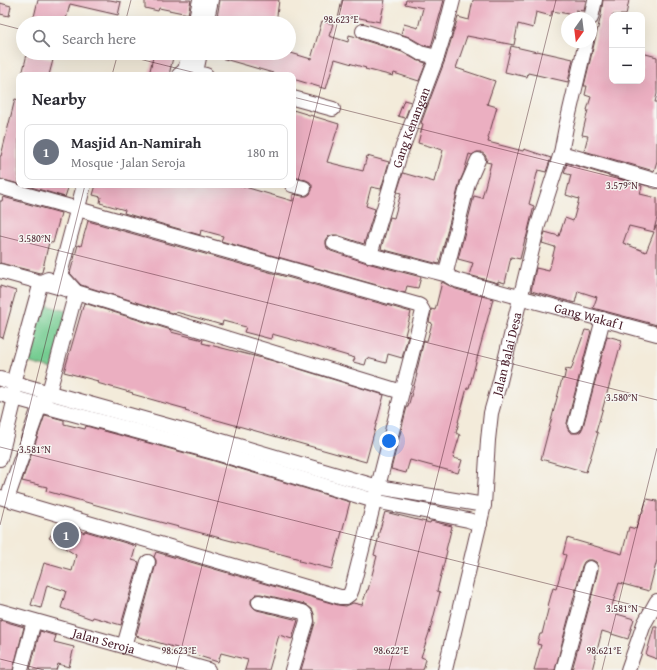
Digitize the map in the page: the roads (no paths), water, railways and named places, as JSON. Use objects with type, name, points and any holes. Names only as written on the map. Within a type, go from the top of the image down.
[{"type":"street","points":[[197,16],[200,0]]},
{"type":"street","points":[[208,16],[211,0]]},
{"type":"street","name":"Gang Kenangan","points":[[370,255],[400,154],[445,31],[453,0]]},
{"type":"street","points":[[592,12],[594,0]]},
{"type":"street","points":[[363,31],[405,44],[420,53],[436,57]]},
{"type":"street","name":"Jalan Balai Desa","points":[[445,670],[484,505],[491,413],[538,225],[561,153],[585,48]]},
{"type":"street","points":[[190,60],[192,72]]},
{"type":"street","points":[[192,72],[197,60]]},
{"type":"street","points":[[296,99],[332,109]]},
{"type":"street","points":[[561,153],[657,181]]},
{"type":"street","points":[[448,275],[446,273],[447,268],[464,195],[478,160]]},
{"type":"street","points":[[0,187],[418,305],[422,309],[423,314],[349,596],[343,598],[3,498],[40,405],[49,392],[76,292]]},
{"type":"street","points":[[60,274],[83,188]]},
{"type":"street","name":"Gang Wakaf I","points":[[334,243],[370,255],[448,275],[459,281],[657,334]]},
{"type":"street","points":[[0,271],[76,292],[402,392]]},
{"type":"street","points":[[0,460],[15,398],[7,381],[41,282],[60,274]]},
{"type":"street","points":[[60,274],[76,292]]},
{"type":"street","points":[[575,425],[603,319]]},
{"type":"street","points":[[7,381],[49,392],[375,501],[468,520],[480,524]]},
{"type":"street","points":[[0,394],[378,487],[484,505]]},
{"type":"street","points":[[124,646],[148,562]]},
{"type":"street","points":[[562,670],[590,568]]},
{"type":"street","points":[[628,670],[644,624],[657,601]]},
{"type":"street","points":[[259,602],[303,612],[307,618],[292,670]]},
{"type":"street","name":"Jalan Seroja","points":[[0,611],[208,670]]},
{"type":"street","points":[[20,670],[34,621]]},
{"type":"place","name":"Masjid An-Namirah","points":[[66,535]]}]
